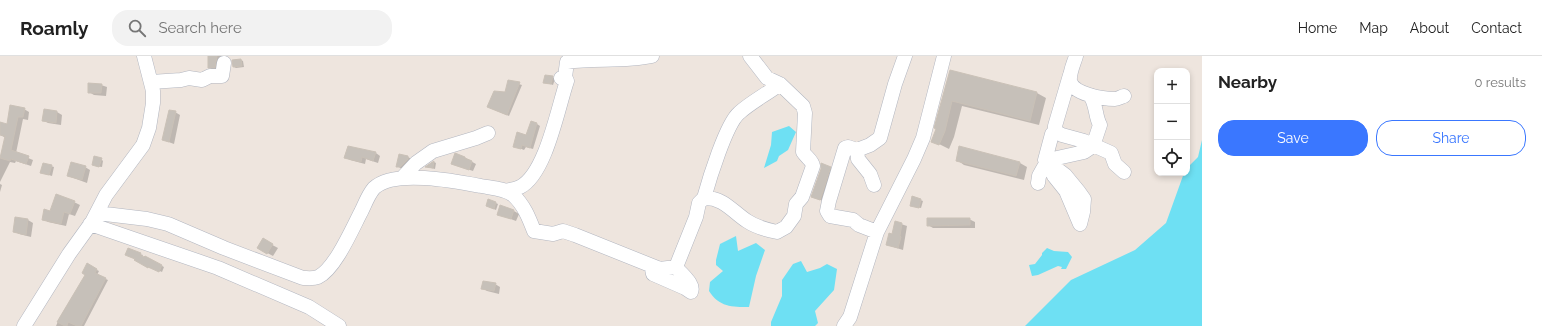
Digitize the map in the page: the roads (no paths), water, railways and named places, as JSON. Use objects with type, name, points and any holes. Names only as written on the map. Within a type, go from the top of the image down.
[{"type":"street","points":[[24,326],[106,196],[143,145],[149,128],[153,103],[151,82],[144,56]]},
{"type":"street","points":[[505,191],[521,187],[535,173],[545,152],[567,81],[563,78],[567,62],[652,56]]},
{"type":"street","points":[[704,198],[717,199],[747,222],[767,230],[777,232],[786,228],[794,216],[796,204],[802,197],[813,166],[805,156],[804,152],[805,113],[803,106],[790,95],[774,88],[750,56]]},
{"type":"street","points":[[877,232],[859,225],[853,220],[830,216],[827,212],[832,187],[845,148],[848,147],[857,150],[870,145],[880,138],[895,84],[905,56]]},
{"type":"street","points":[[844,326],[850,317],[877,232],[923,138],[944,56]]},
{"type":"street","points":[[1049,164],[1045,160],[1046,155],[1052,134],[1055,131],[1055,126],[1076,56]]},
{"type":"street","points":[[151,82],[178,81],[189,78],[202,80],[210,76],[222,76],[224,63]]},
{"type":"street","points":[[1070,75],[1070,82],[1080,92],[1116,99],[1124,96]]},
{"type":"street","points":[[676,267],[696,217],[699,203],[704,198],[710,176],[732,123],[738,113],[774,88]]},
{"type":"street","points":[[1038,183],[1039,176],[1044,167],[1057,158],[1084,152],[1093,146],[1100,125],[1096,108],[1090,95]]},
{"type":"street","points":[[1055,131],[1062,135],[1084,141],[1111,153],[1115,164],[1124,172]]},
{"type":"street","points":[[402,178],[421,159],[433,151],[488,133]]},
{"type":"street","points":[[857,150],[858,159],[870,174],[874,185]]},
{"type":"street","points":[[93,218],[147,219],[168,224],[224,248],[302,278],[316,278],[326,271],[342,248],[372,190],[382,182],[402,178],[436,179],[464,182],[505,191],[512,194],[528,215],[534,231],[553,234],[563,231],[660,270],[676,267]]},
{"type":"street","points":[[93,218],[218,268],[309,307],[339,326]]},
{"type":"street","points":[[651,266],[653,274],[691,292],[693,289],[692,273],[682,252]]},
{"type":"street","points":[[676,267],[692,285]]},
{"type":"water","points":[[789,126],[796,132],[788,150],[779,156],[777,161],[764,168],[771,145],[772,132]]},
{"type":"water","points":[[1202,140],[1202,326],[1025,326],[1071,280],[1135,250],[1166,223],[1183,176],[1190,176],[1190,165],[1198,157]]},
{"type":"water","points":[[736,236],[738,251],[756,243],[765,250],[756,276],[749,307],[726,305],[717,300],[709,291],[710,282],[723,271],[716,265],[720,244]]},
{"type":"water","points":[[1047,248],[1054,251],[1068,252],[1072,257],[1066,269],[1061,269],[1062,267],[1058,266],[1038,275],[1032,276],[1029,265],[1035,264]]},
{"type":"water","points":[[801,261],[807,272],[827,264],[837,269],[834,290],[815,311],[818,323],[815,326],[771,326],[771,322],[782,296],[782,280],[793,264]]}]
